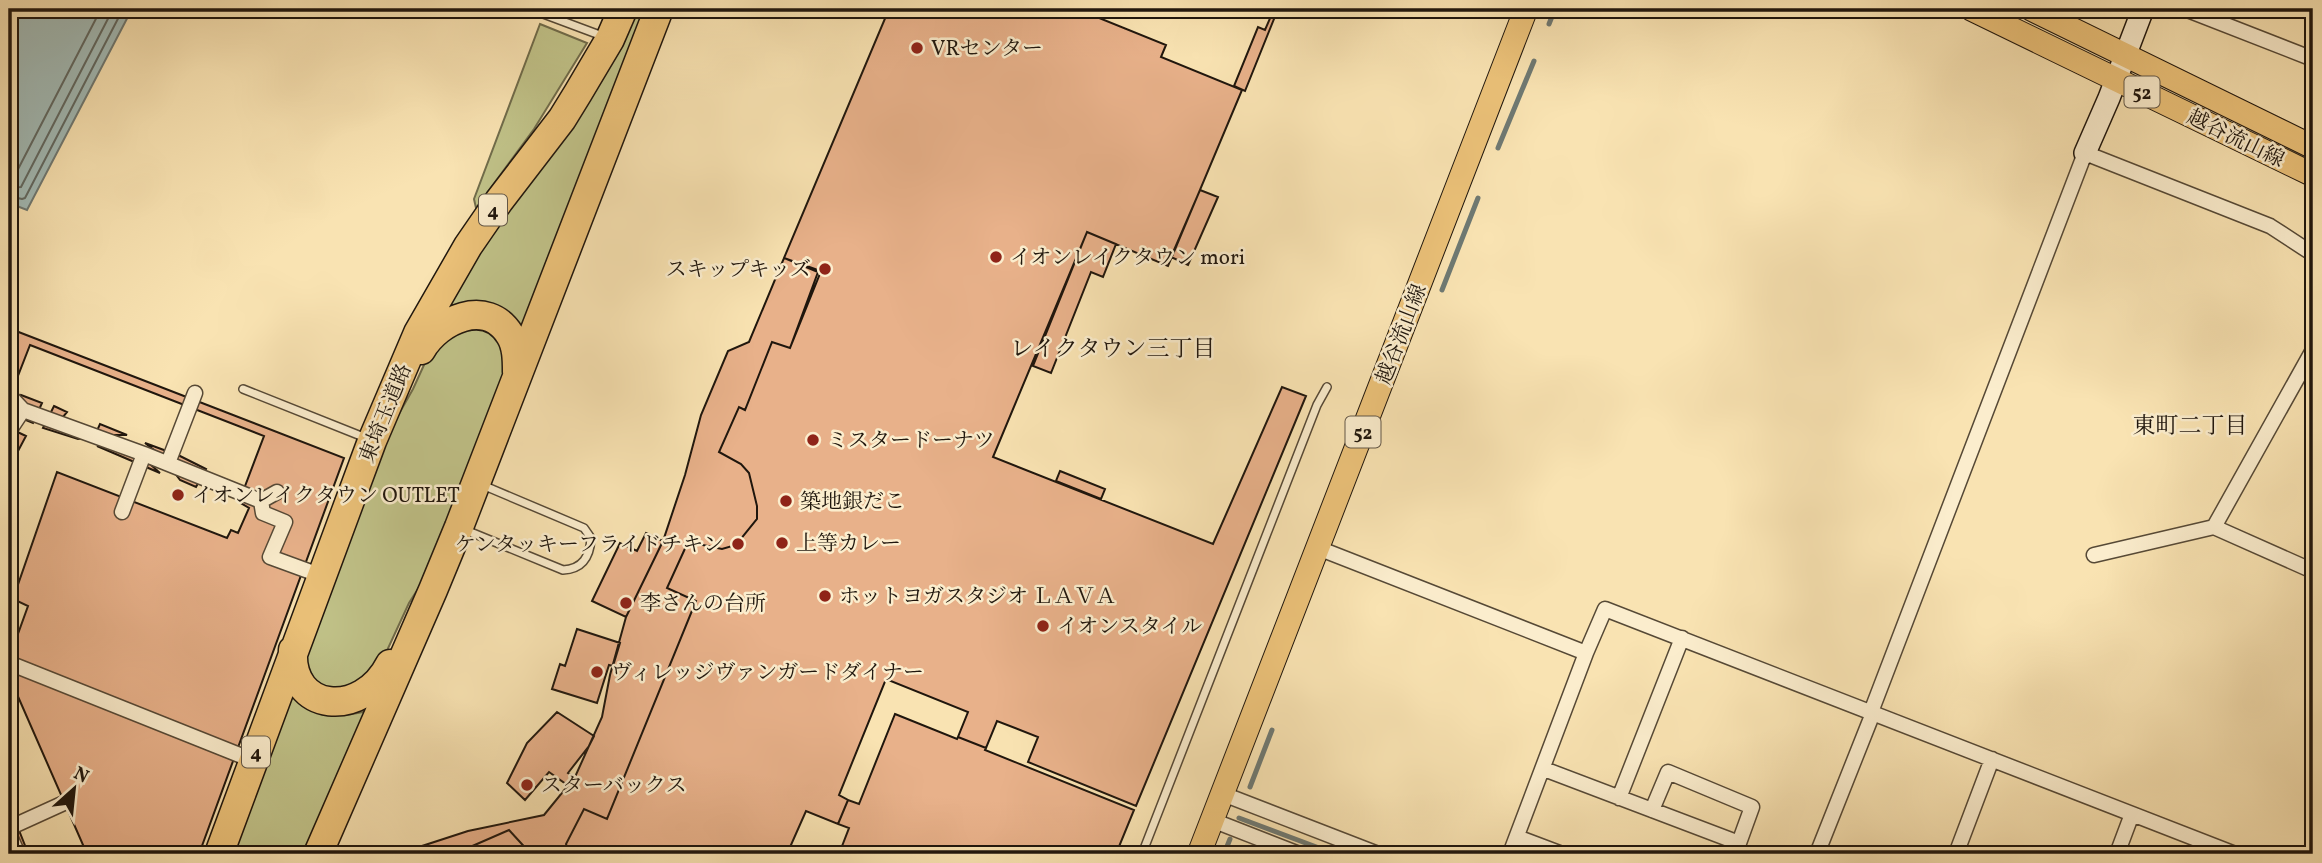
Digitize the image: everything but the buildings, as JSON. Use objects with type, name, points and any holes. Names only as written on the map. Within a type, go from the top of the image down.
[{"type":"highway","name":"東埼玉道路","points":[[219,854],[376,432],[418,333],[442,288],[499,201],[562,119],[610,38],[623,9]]},
{"type":"highway","name":"4","points":[[318,854],[459,527],[659,9]]},
{"type":"highway","name":"4","points":[[376,432],[422,346],[432,334],[453,320],[466,316],[486,316],[503,326],[511,336],[515,348],[517,378]]},
{"type":"highway","name":"4","points":[[293,650],[294,670],[305,688],[324,700],[334,702],[357,698],[377,685],[386,673],[421,602],[433,590]]},
{"type":"main road","name":"越谷流山線","points":[[1199,854],[1526,9]]},
{"type":"main road","name":"越谷流山線","points":[[1971,9],[2313,175]]},
{"type":"main road","name":"越谷流山線","points":[[2031,9],[2313,147]]},
{"type":"street","points":[[1817,854],[2085,153],[2143,9]]},
{"type":"street","points":[[2185,9],[2313,59]]},
{"type":"street","points":[[2085,153],[2270,226],[2311,248]]},
{"type":"street","points":[[2214,527],[2313,350]]},
{"type":"street","points":[[168,463],[195,393]]},
{"type":"street","points":[[9,395],[23,410],[168,463],[261,501]]},
{"type":"street","points":[[9,431],[23,410]]},
{"type":"street","points":[[122,512],[144,454]]},
{"type":"street","points":[[261,501],[277,492]]},
{"type":"street","points":[[261,501],[263,513],[285,522],[270,557],[311,572]]},
{"type":"street","points":[[2094,555],[2214,527],[2313,571]]},
{"type":"street","points":[[1318,548],[1586,653]]},
{"type":"street","points":[[1510,854],[1605,609],[2235,854]]},
{"type":"street","points":[[1619,797],[1682,638]]},
{"type":"street","points":[[9,663],[242,756]]},
{"type":"street","points":[[1955,854],[1992,759]]},
{"type":"street","points":[[1544,769],[1652,810],[1737,849],[1752,807],[1668,772],[1652,810]]},
{"type":"street","points":[[1223,793],[1378,854]]},
{"type":"street","points":[[18,854],[9,831],[64,803]]},
{"type":"street","points":[[2117,854],[2132,814]]},
{"type":"street","points":[[1212,820],[1299,854]]},
{"type":"street","points":[[1517,837],[1562,854]]},
{"type":"lane","points":[[530,9],[610,38]]},
{"type":"lane","points":[[1142,854],[1317,405],[1327,387]]},
{"type":"lane","points":[[243,389],[376,432]]},
{"type":"lane","points":[[459,527],[563,570],[573,570],[586,558],[591,538],[584,528],[477,482]]},
{"type":"green space","points":[[634,9],[651,9],[523,336],[436,316]]},
{"type":"green space","points":[[540,24],[587,43],[534,129],[476,208],[474,199]]},
{"type":"green space","points":[[465,327],[489,329],[504,350],[505,379],[432,567],[409,603],[378,670],[337,692],[315,680],[305,656],[383,442],[429,354]]},
{"type":"green space","points":[[289,686],[318,707],[335,714],[345,715],[370,710],[325,817],[304,854],[230,854]]},
{"type":"water","points":[[9,9],[132,9],[27,210],[9,203]]},
{"type":"waterway","points":[[1549,24],[1555,9]]},
{"type":"waterway","points":[[1498,148],[1534,61]]},
{"type":"waterway","points":[[1442,290],[1478,198]]},
{"type":"waterway","points":[[1250,787],[1272,730]]},
{"type":"waterway","points":[[1239,818],[1335,854]]},
{"type":"waterway","points":[[1224,854],[1230,839]]},
{"type":"place","name":"VRセンター","points":[[917,48]]},
{"type":"place","name":"イオンレイクタウン mori","points":[[996,257]]},
{"type":"place","name":"スキップキッズ","points":[[825,269]]},
{"type":"place","name":"ミスタードーナツ","points":[[813,440]]},
{"type":"place","name":"イオンレイクタウン OUTLET","points":[[178,495]]},
{"type":"place","name":"築地銀だこ","points":[[786,501]]},
{"type":"place","name":"上等カレー","points":[[782,543]]},
{"type":"place","name":"ケンタッキーフライドチキン","points":[[738,544]]},
{"type":"place","name":"ホットヨガスタジオ ＬＡＶＡ","points":[[825,596]]},
{"type":"place","name":"李さんの台所","points":[[626,603]]},
{"type":"place","name":"イオンスタイル","points":[[1043,626]]},
{"type":"place","name":"ヴィレッジヴァンガードダイナー","points":[[597,672]]},
{"type":"place","name":"スターバックス","points":[[527,785]]},
{"type":"district","name":"レイクタウン三丁目","points":[[1113,348]]},
{"type":"district","name":"東町二丁目","points":[[2190,425]]}]
